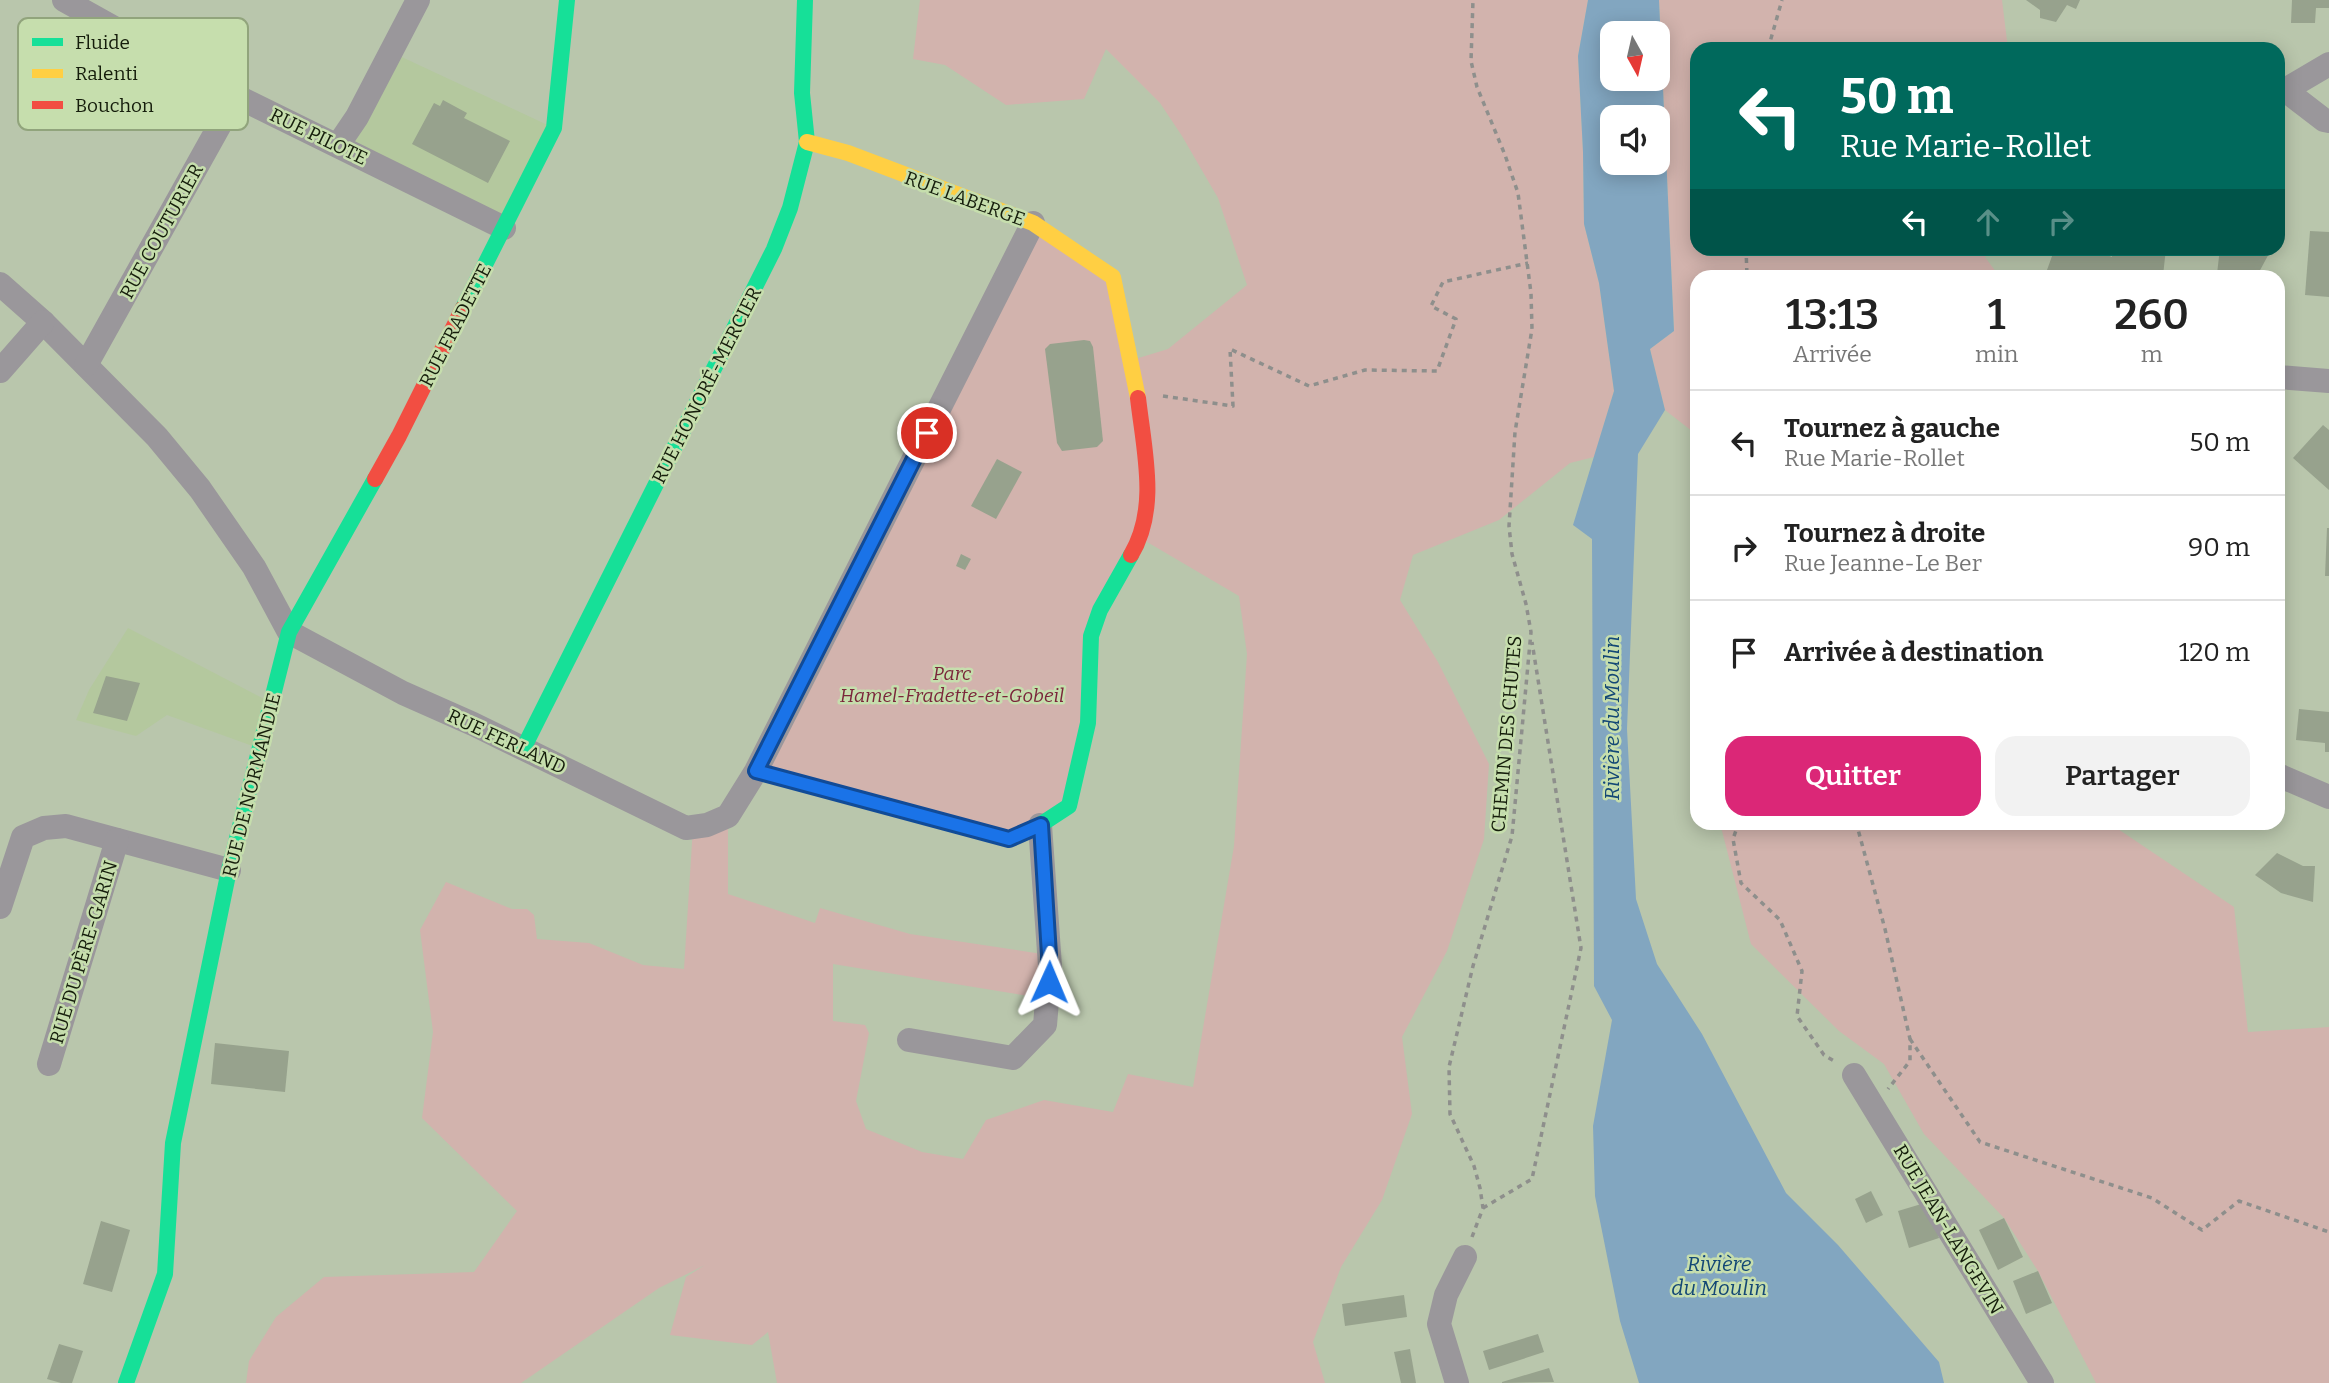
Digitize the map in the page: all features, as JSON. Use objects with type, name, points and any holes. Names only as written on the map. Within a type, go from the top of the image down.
[{"type":"street","name":"RUE PILOTE","points":[[64,0],[96,18]]},
{"type":"street","points":[[338,145],[357,117],[418,0]]},
{"type":"street","name":"RUE FRADETTE","points":[[289,632],[399,436],[554,128],[567,0]]},
{"type":"street","name":"RUE HONORÉ-MERCIER","points":[[523,749],[774,249],[790,208],[807,142],[802,93],[805,0]]},
{"type":"street","points":[[2285,88],[2329,64]]},
{"type":"street","points":[[2285,92],[2329,121]]},
{"type":"street","name":"RUE PILOTE","points":[[248,102],[503,228]]},
{"type":"street","name":"RUE COUTURIER","points":[[86,365],[217,130]]},
{"type":"street","name":"RUE LABERGE","points":[[807,142],[848,153],[1033,223],[1113,277],[1137,392]]},
{"type":"street","points":[[1033,223],[756,771],[1009,839],[1041,825],[1069,806],[1088,723],[1091,636],[1100,610],[1141,538],[1149,500],[1137,392]]},
{"type":"street","points":[[0,284],[43,322],[157,437],[200,488],[254,567],[289,632]]},
{"type":"street","points":[[0,371],[43,322]]},
{"type":"street","points":[[2285,378],[2329,381]]},
{"type":"street","name":"RUE FERLAND","points":[[289,632],[403,693],[686,828],[707,825],[728,816],[756,771]]},
{"type":"street","name":"RUE DE NORMANDIE","points":[[126,1383],[165,1275],[173,1143],[229,870],[289,632]]},
{"type":"street","points":[[2285,778],[2329,797]]},
{"type":"street","points":[[909,1040],[1013,1058],[1045,1025],[1050,966],[1041,825]]},
{"type":"street","points":[[0,907],[23,837],[44,828],[66,826],[229,870]]},
{"type":"street","name":"RUE DU PÈRE-GARIN","points":[[49,1064],[117,840]]},
{"type":"street","name":"RUE JEAN-LANGEVIN","points":[[1854,1075],[2042,1383]]},
{"type":"street","points":[[1457,1383],[1439,1324],[1446,1295],[1465,1257]]},
{"type":"path","name":"CHEMIN DES CHUTES","points":[[1473,0],[1471,61],[1476,87],[1518,193],[1528,263],[1532,329],[1515,432],[1509,526],[1512,554],[1531,632],[1512,836],[1473,966],[1449,1067],[1450,1114],[1474,1166],[1483,1208]]},
{"type":"path","points":[[1770,42],[1782,0]]},
{"type":"path","points":[[1137,392],[1233,406],[1230,349],[1309,386],[1365,370],[1437,370],[1456,319],[1431,306],[1443,282],[1528,263]]},
{"type":"path","points":[[1465,1257],[1483,1208],[1532,1179],[1581,948],[1531,632]]},
{"type":"path","points":[[1736,830],[1733,839],[1741,883],[1780,920],[1802,971],[1797,1016],[1824,1055],[1854,1075]]},
{"type":"path","points":[[1858,830],[1885,929],[1910,1040],[1910,1061],[1875,1108]]},
{"type":"path","points":[[1910,1040],[1980,1142],[2152,1198],[2203,1230],[2239,1200],[2329,1231]]},
{"type":"shaded area","points":[[391,52],[554,128],[504,228],[338,145]]},
{"type":"shaded area","points":[[128,628],[272,703],[261,749],[167,715],[136,736],[76,720],[89,690]]},
{"type":"green space","name":"Parc Hamel-Fradette-et-Gobeil","points":[[920,0],[1588,0],[1578,56],[1584,224],[1599,283],[1614,391],[1594,457],[1570,463],[1499,520],[1413,555],[1400,600],[1438,662],[1489,764],[1484,839],[1447,951],[1402,1037],[1412,1114],[1382,1200],[1341,1267],[1313,1342],[1325,1383],[777,1383],[768,1332],[752,1345],[670,1335],[686,1277],[705,1265],[659,1288],[521,1383],[246,1383],[249,1361],[276,1317],[324,1277],[474,1272],[517,1211],[422,1118],[433,1032],[420,930],[446,882],[512,909],[527,909],[534,915],[537,939],[589,943],[643,965],[684,969],[693,827],[728,816],[728,894],[815,923],[820,908],[910,934],[1049,955],[1047,999],[833,964],[833,1021],[865,1025],[869,1033],[856,1101],[866,1129],[922,1152],[963,1159],[986,1120],[1044,1100],[1113,1112],[1128,1074],[1193,1087],[1234,846],[1247,654],[1239,596],[1142,539],[1100,610],[1069,806],[1009,839],[756,771],[1033,223],[1113,277],[1132,360],[1168,349],[1247,285],[1218,198],[1182,136],[1160,103],[1106,49],[1084,99],[1006,105],[945,65],[913,59]]},
{"type":"green space","points":[[1659,0],[2002,0],[2007,42],[1690,42],[1690,256],[1986,256],[1995,270],[1690,270],[1690,430],[1665,410],[1650,349],[1674,331],[1667,175],[1670,175],[1670,105],[1664,105],[1663,91],[1670,91],[1670,21],[1660,21]]},
{"type":"green space","points":[[1722,830],[2119,830],[2234,907],[2248,1032],[2329,1027],[2329,1383],[2096,1383],[2038,1271],[2004,1218],[1924,1134],[1884,1064],[1839,1031],[1751,944]]},
{"type":"water","name":"Rivière du Moulin","points":[[1588,0],[1659,0],[1660,21],[1600,21],[1600,91],[1663,91],[1664,105],[1600,105],[1600,175],[1667,175],[1674,331],[1650,349],[1665,410],[1638,454],[1627,729],[1636,899],[1657,964],[1702,1034],[1786,1193],[1838,1245],[1939,1362],[1944,1383],[1639,1383],[1620,1321],[1595,1196],[1593,1126],[1612,1020],[1594,986],[1592,539],[1573,525],[1614,391],[1599,283],[1584,224],[1578,56]]},
{"type":"building","points":[[2026,0],[2080,0],[2076,9],[2067,5],[2056,22],[2040,18],[2040,10]]},
{"type":"building","points":[[2292,0],[2329,0],[2329,8],[2316,8],[2315,23],[2291,23]]},
{"type":"building","points":[[443,100],[467,113],[464,118],[510,141],[488,183],[412,144],[434,103],[440,106]]},
{"type":"building","points":[[2310,231],[2329,232],[2329,297],[2305,295]]},
{"type":"building","points":[[2052,256],[2165,256],[2164,270],[2047,270]]},
{"type":"building","points":[[2219,256],[2268,256],[2260,270],[2217,270]]},
{"type":"building","points":[[1090,341],[1093,347],[1103,441],[1097,447],[1062,451],[1057,443],[1045,349],[1050,344]]},
{"type":"building","points":[[2323,425],[2329,430],[2329,490],[2293,458]]},
{"type":"building","points":[[997,459],[1022,472],[996,519],[971,506]]},
{"type":"building","points":[[2327,528],[2329,576],[2325,576]]},
{"type":"building","points":[[961,554],[971,559],[965,570],[956,566]]},
{"type":"building","points":[[106,676],[140,683],[127,721],[93,713]]},
{"type":"building","points":[[2299,709],[2329,712],[2329,752],[2325,752],[2325,743],[2296,740]]},
{"type":"building","points":[[2277,853],[2303,866],[2315,866],[2313,902],[2281,893],[2255,875]]},
{"type":"building","points":[[215,1043],[289,1051],[285,1092],[211,1084]]},
{"type":"building","points":[[1871,1191],[1883,1215],[1866,1223],[1855,1199]]},
{"type":"building","points":[[1928,1202],[1939,1238],[1909,1248],[1898,1211]]},
{"type":"building","points":[[2004,1218],[2023,1257],[1998,1270],[1979,1230]]},
{"type":"building","points":[[101,1221],[130,1230],[112,1292],[83,1284]]},
{"type":"building","points":[[2038,1271],[2052,1303],[2026,1314],[2013,1281]]},
{"type":"building","points":[[1404,1295],[1407,1317],[1345,1326],[1342,1304]]},
{"type":"building","points":[[1538,1334],[1544,1352],[1489,1370],[1483,1351]]},
{"type":"building","points":[[59,1344],[83,1351],[72,1383],[47,1379]]},
{"type":"building","points":[[1410,1349],[1416,1383],[1401,1383],[1394,1352]]},
{"type":"building","points":[[1549,1368],[1554,1382],[1502,1383],[1502,1382]]},
{"type":"traffic: fast","points":[[463,308],[554,128],[567,0]]},
{"type":"traffic: fast","points":[[523,749],[774,249],[790,208],[807,142],[802,93],[805,0]]},
{"type":"traffic: fast","points":[[126,1383],[165,1274],[173,1143],[229,870],[289,632],[375,479]]},
{"type":"traffic: fast","points":[[756,771],[1009,839],[1040,825],[1069,806],[1088,723],[1091,636],[1100,610],[1131,555]]},
{"type":"traffic: slow","points":[[807,142],[848,153],[1033,223],[1113,277],[1138,398]]},
{"type":"traffic: jam","points":[[375,479],[463,308]]},
{"type":"traffic: jam","points":[[1131,555],[1140,537],[1147,499],[1146,459],[1138,398]]},
{"type":"route","points":[[927,433],[756,771],[1009,839],[1041,825],[1049,982]]}]
